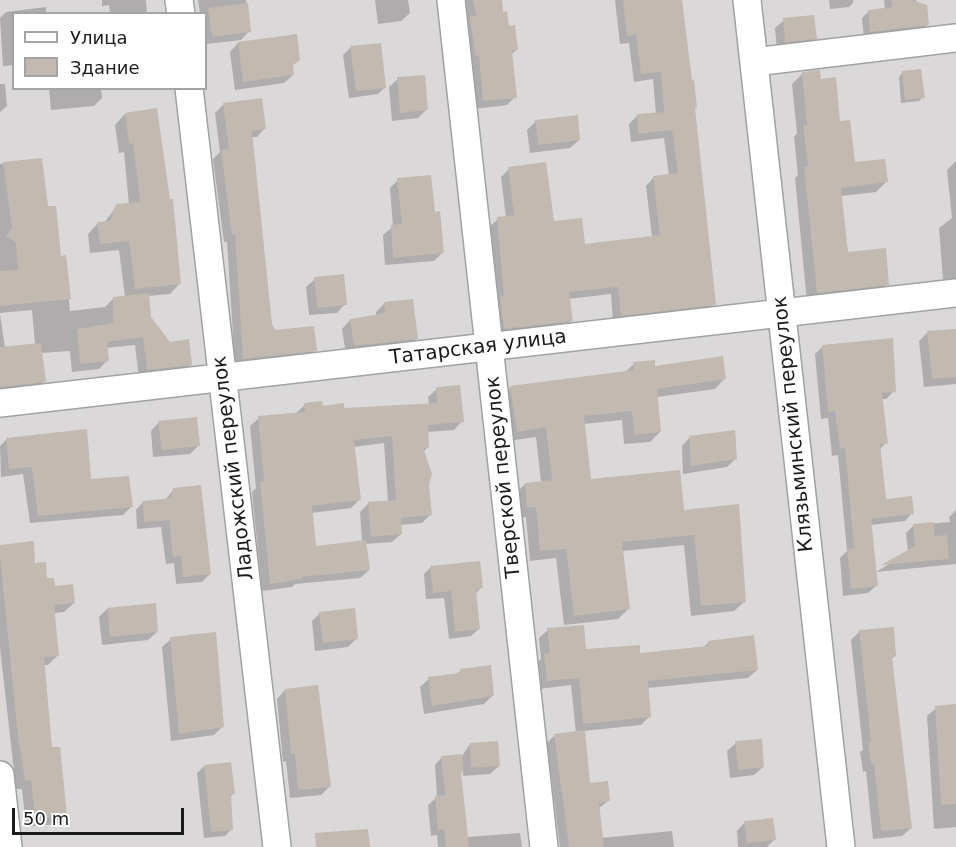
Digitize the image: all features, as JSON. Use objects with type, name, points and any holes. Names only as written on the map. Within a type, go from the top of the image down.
[{"type":"street","name":"Тверской переулок","points":[[451,0],[544,847]]},
{"type":"street","name":"Клязьминский переулок","points":[[747,0],[841,847]]},
{"type":"street","points":[[754,62],[956,38]]},
{"type":"street","name":"Ладожский переулок","points":[[189,90],[277,847]]},
{"type":"street","name":"Татарская улица","points":[[0,403],[956,293]]},
{"type":"street","points":[[0,774],[8,847]]},
{"type":"shaded area","points":[[0,0],[956,0],[956,847],[0,847]]},
{"type":"building","points":[[473,0],[502,0],[503,12],[507,11],[509,26],[515,25],[518,50],[512,51],[517,98],[483,101],[479,55],[475,56],[470,17],[476,16]]},
{"type":"building","points":[[623,0],[682,0],[692,80],[694,80],[716,305],[621,316],[618,287],[569,292],[573,321],[504,329],[500,296],[504,296],[497,217],[514,215],[508,167],[546,162],[554,221],[582,218],[585,244],[660,235],[653,176],[678,173],[672,130],[638,134],[637,114],[664,112],[661,72],[641,74],[636,35],[627,36]]},
{"type":"building","points":[[891,0],[912,0],[927,5],[929,25],[870,32],[868,10],[892,7]]},
{"type":"building","points":[[248,3],[251,32],[212,37],[208,8]]},
{"type":"building","points":[[814,15],[817,39],[785,42],[783,18]]},
{"type":"building","points":[[297,34],[300,60],[293,65],[294,75],[243,82],[238,42]]},
{"type":"building","points":[[381,43],[386,88],[356,91],[350,46]]},
{"type":"building","points":[[921,69],[925,98],[905,100],[902,71]]},
{"type":"building","points":[[820,70],[821,79],[836,77],[840,121],[850,120],[855,162],[885,159],[888,182],[841,188],[848,252],[886,248],[889,285],[817,293],[804,167],[808,166],[803,125],[807,125],[802,72]]},
{"type":"building","points":[[425,75],[428,110],[400,113],[397,77]]},
{"type":"building","points":[[262,98],[266,129],[252,131],[272,324],[275,330],[314,326],[317,351],[243,359],[235,234],[232,235],[221,150],[229,149],[223,103]]},
{"type":"building","points":[[157,108],[170,199],[173,199],[181,284],[135,289],[129,241],[100,244],[97,222],[110,221],[116,204],[140,202],[133,143],[129,144],[125,113]]},
{"type":"building","points":[[578,115],[580,140],[538,145],[535,120]]},
{"type":"building","points":[[42,158],[48,206],[56,206],[61,256],[66,255],[71,299],[0,306],[0,271],[18,270],[16,243],[6,236],[12,228],[3,162]]},
{"type":"building","points":[[431,175],[435,212],[440,211],[444,253],[393,258],[391,225],[402,224],[397,178]]},
{"type":"building","points":[[344,274],[347,305],[317,308],[314,277]]},
{"type":"building","points":[[149,293],[151,317],[170,342],[189,339],[192,365],[147,370],[143,337],[107,342],[109,361],[80,364],[77,329],[113,323],[113,297]]},
{"type":"building","points":[[413,299],[418,339],[354,346],[350,319],[385,313],[384,302]]},
{"type":"building","points":[[956,329],[956,377],[932,379],[927,331]]},
{"type":"building","points":[[893,338],[896,392],[882,393],[888,444],[880,444],[886,499],[912,496],[914,514],[871,519],[878,586],[851,589],[847,549],[854,548],[845,448],[840,449],[835,411],[828,412],[822,345]]},
{"type":"building","points":[[41,343],[46,382],[0,387],[0,347]]},
{"type":"building","points":[[723,356],[726,379],[657,389],[661,432],[634,435],[632,411],[584,416],[591,479],[680,470],[684,510],[739,504],[746,602],[701,606],[694,535],[622,542],[630,609],[574,616],[566,549],[540,551],[536,507],[527,508],[525,483],[552,480],[546,427],[517,432],[510,386],[634,370],[633,362],[655,360],[655,366]]},
{"type":"building","points":[[460,385],[464,422],[428,425],[429,448],[423,448],[432,474],[429,485],[432,515],[401,518],[402,534],[371,537],[368,502],[396,500],[392,436],[354,440],[361,500],[312,506],[316,546],[366,540],[370,570],[302,577],[302,579],[270,584],[260,482],[264,481],[258,416],[305,412],[304,403],[322,401],[323,406],[344,403],[344,408],[437,403],[436,387]]},
{"type":"building","points":[[197,417],[200,446],[162,450],[158,421]]},
{"type":"building","points":[[87,429],[91,479],[129,476],[133,507],[38,516],[32,467],[9,469],[6,438]]},
{"type":"building","points":[[735,430],[737,459],[691,466],[689,436]]},
{"type":"building","points":[[201,485],[211,574],[183,577],[181,556],[173,557],[169,520],[144,522],[143,501],[171,498],[173,488]]},
{"type":"building","points":[[933,522],[935,536],[947,535],[949,559],[881,565],[915,546],[913,524]]},
{"type":"building","points":[[34,541],[35,563],[46,562],[47,578],[54,578],[55,586],[73,584],[75,603],[54,605],[59,656],[44,657],[52,747],[60,747],[67,815],[35,818],[31,780],[25,781],[17,728],[0,556],[0,545]]},
{"type":"building","points":[[480,561],[483,588],[476,589],[480,629],[455,632],[451,591],[433,593],[430,566]]},
{"type":"building","points":[[156,603],[158,632],[110,637],[107,608]]},
{"type":"building","points":[[355,608],[358,639],[323,643],[319,612]]},
{"type":"building","points":[[584,625],[586,649],[640,645],[640,653],[708,646],[708,641],[754,635],[758,670],[648,681],[651,717],[583,724],[579,678],[547,681],[544,654],[550,653],[547,628]]},
{"type":"building","points":[[894,627],[896,656],[892,657],[912,828],[881,831],[874,764],[871,764],[868,743],[871,742],[859,630]]},
{"type":"building","points":[[216,632],[224,727],[179,734],[170,637]]},
{"type":"building","points":[[491,665],[494,696],[432,706],[428,677],[460,673],[460,669]]},
{"type":"building","points":[[318,685],[331,787],[298,790],[295,754],[291,754],[285,689]]},
{"type":"building","points":[[956,704],[956,804],[941,805],[935,706]]},
{"type":"building","points":[[585,730],[590,783],[608,781],[610,801],[599,803],[604,847],[569,847],[554,734]]},
{"type":"building","points":[[762,739],[764,767],[738,770],[735,741]]},
{"type":"building","points":[[498,741],[500,766],[471,768],[470,743]]},
{"type":"building","points":[[462,754],[464,772],[461,773],[469,847],[446,847],[444,829],[438,830],[435,796],[445,795],[441,756]]},
{"type":"building","points":[[231,762],[235,794],[231,794],[233,830],[211,832],[204,765]]},
{"type":"building","points":[[773,818],[776,840],[747,843],[744,821]]},
{"type":"building","points":[[368,829],[370,847],[316,847],[315,833]]}]
